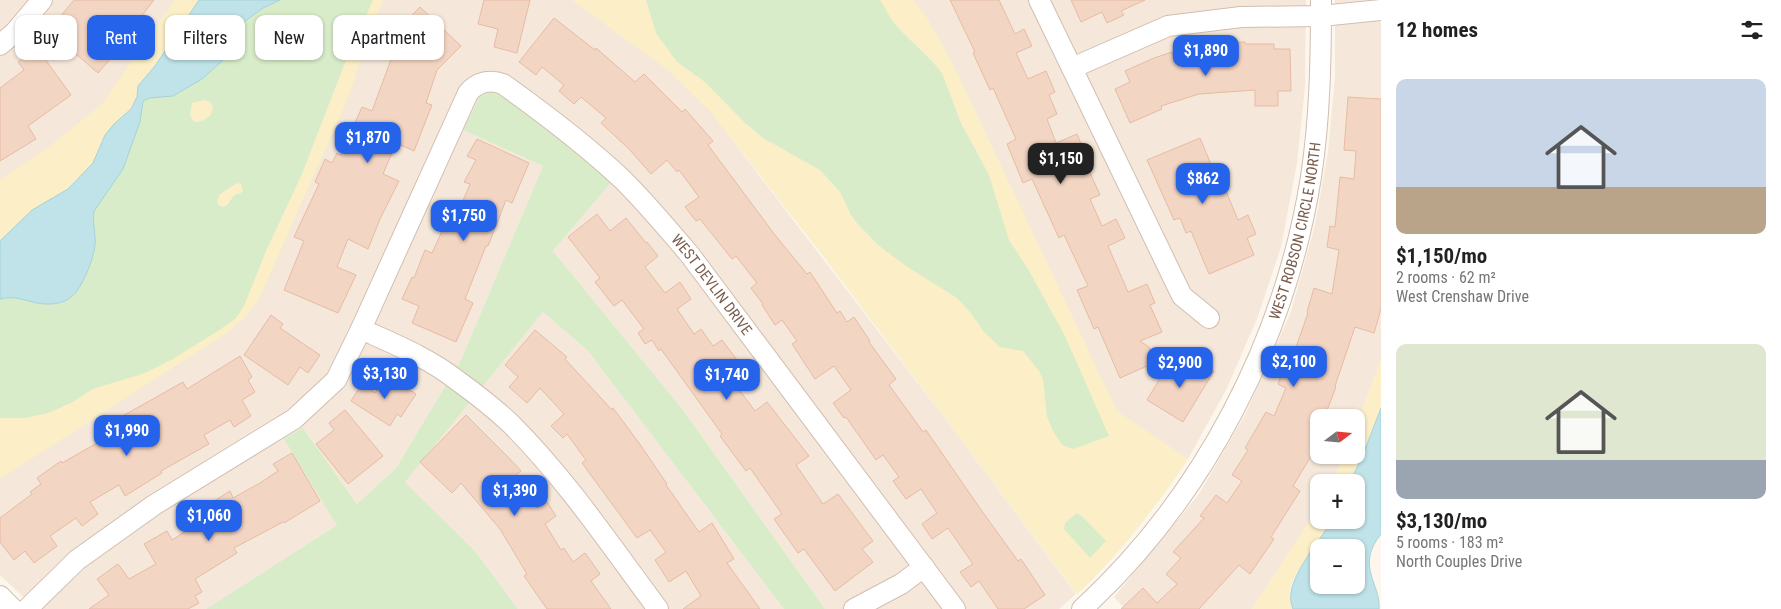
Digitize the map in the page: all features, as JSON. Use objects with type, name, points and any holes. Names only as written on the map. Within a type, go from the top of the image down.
[{"type":"street","points":[[0,45],[15,32],[42,0]]},
{"type":"street","points":[[1039,0],[1182,296],[1209,318]]},
{"type":"street","points":[[1072,68],[1168,26],[1321,8],[1366,13],[1381,10]]},
{"type":"street","name":"WEST ROBSON CIRCLE NORTH","points":[[1082,609],[1139,550],[1166,516],[1225,426],[1266,340],[1284,290],[1306,205],[1321,82],[1321,8]]},
{"type":"street","name":"WEST DEVLIN DRIVE","points":[[361,329],[468,93],[480,84],[492,81],[503,84],[547,115],[599,158],[645,204],[690,255],[955,609]]},
{"type":"street","points":[[26,609],[76,560],[138,516],[294,419],[336,380],[361,329],[415,354],[458,380],[510,424],[564,483],[658,609]]},
{"type":"street","points":[[854,609],[901,584],[924,567]]},
{"type":"street","points":[[0,596],[12,609]]},
{"type":"shaded area","points":[[0,0],[175,0],[155,28],[155,15],[87,15],[87,60],[133,60],[102,104],[53,144],[0,180]]},
{"type":"shaded area","points":[[383,0],[572,0],[669,71],[710,111],[1076,594],[1059,609],[825,609],[683,410],[553,251],[610,182],[587,160],[501,94],[463,130],[543,166],[461,360],[396,468],[357,504],[303,428],[337,525],[206,609],[36,609],[0,575],[0,479],[228,332],[358,60],[444,60],[444,15],[377,15]]},
{"type":"shaded area","points":[[913,0],[1306,0],[1305,87],[1297,163],[1281,247],[1257,319],[1226,390],[1188,459],[1117,411],[952,62],[927,18]]},
{"type":"shaded area","points":[[1335,0],[1381,0],[1381,360],[1363,409],[1310,409],[1310,464],[1341,464],[1336,474],[1310,474],[1310,521],[1252,609],[1125,609],[1114,597],[1199,494],[1245,415],[1291,312],[1315,225],[1328,152],[1335,76]]},
{"type":"shaded area","points":[[543,312],[588,351],[784,609],[518,609],[476,552],[405,482]]},
{"type":"green space","points":[[175,0],[383,0],[377,15],[333,15],[333,60],[361,60],[349,96],[259,299],[245,317],[228,332],[0,479],[0,180],[53,144],[102,104],[133,60],[155,60],[155,28]]},
{"type":"green space","points":[[572,0],[913,0],[927,18],[952,62],[1117,411],[1188,459],[1136,530],[1108,563],[1077,594],[825,258],[710,111],[669,71]]},
{"type":"green space","points":[[488,93],[501,94],[587,160],[611,182],[553,251],[683,410],[825,609],[784,609],[588,351],[543,312],[405,482],[476,552],[518,609],[206,609],[337,525],[284,439],[303,428],[357,504],[396,468],[461,360],[543,166],[463,130],[480,96]]},
{"type":"sand","points":[[175,0],[199,0],[189,15],[165,15],[165,51],[138,86],[137,97],[131,109],[105,135],[93,163],[68,189],[32,210],[0,241],[0,180],[53,144],[102,104],[133,60],[155,60],[155,28]]},
{"type":"sand","points":[[373,0],[383,0],[377,15],[366,15]]},
{"type":"sand","points":[[572,0],[646,0],[656,33],[677,62],[705,82],[745,123],[763,138],[820,170],[840,192],[856,222],[878,245],[906,266],[957,298],[984,332],[1000,347],[1023,351],[1043,379],[1047,417],[1062,445],[1073,449],[1109,436],[1065,336],[1028,269],[1009,240],[989,175],[961,123],[942,73],[900,30],[880,0],[913,0],[927,18],[952,62],[1117,411],[1188,459],[1136,530],[1108,563],[1077,594],[825,258],[710,111],[669,71]],"holes":[[[1077,513],[1106,541],[1090,558],[1064,529],[1065,523]]]},
{"type":"sand","points":[[346,60],[361,60],[349,96],[259,299],[245,317],[228,332],[0,479],[0,418],[25,418],[48,413],[71,403],[93,389],[145,373],[171,360],[236,318],[244,306],[266,251],[302,174]]},
{"type":"sand","points":[[204,100],[210,102],[213,106],[211,115],[202,121],[194,122],[190,115],[192,103]]},
{"type":"sand","points":[[237,183],[241,184],[243,191],[234,195],[224,207],[220,206],[217,202],[220,194]]},
{"type":"sand","points":[[1381,360],[1381,408],[1365,449],[1365,409],[1363,409]]},
{"type":"sand","points":[[1341,464],[1359,464],[1354,474],[1336,474]]},
{"type":"sand","points":[[1310,521],[1310,529],[1326,529],[1320,539],[1310,539],[1310,553],[1291,586],[1290,592],[1293,609],[1252,609]]},
{"type":"water","points":[[199,0],[280,0],[263,8],[245,21],[245,15],[189,15]]},
{"type":"water","points":[[165,51],[165,60],[223,60],[202,79],[173,96],[149,98],[143,101],[140,122],[123,169],[94,211],[94,251],[87,273],[75,293],[69,299],[52,304],[13,298],[0,299],[0,241],[32,210],[68,189],[93,163],[105,135],[131,109],[137,97],[138,86]]},
{"type":"water","points":[[1381,408],[1381,534],[1374,545],[1369,565],[1379,600],[1379,609],[1293,609],[1292,587],[1310,553],[1310,594],[1365,594],[1365,539],[1320,539],[1327,529],[1365,529],[1365,474],[1354,474],[1359,464],[1365,464],[1365,449]]},
{"type":"building","points":[[74,0],[154,0],[142,15],[87,15],[87,60],[109,60],[98,73],[77,55],[77,15],[62,15]]},
{"type":"building","points":[[484,0],[530,0],[517,53],[494,47],[498,29],[478,24]]},
{"type":"building","points":[[950,0],[999,0],[1015,34],[1024,29],[1032,46],[1016,53],[1028,79],[1046,71],[1055,92],[1049,95],[1057,114],[1047,119],[1056,143],[1077,134],[1086,156],[1083,157],[1100,195],[1090,199],[1102,226],[1116,219],[1125,238],[1108,246],[1128,292],[1147,284],[1155,303],[1150,305],[1162,332],[1140,341],[1149,347],[1156,362],[1120,378],[1098,327],[1094,329],[1077,290],[1088,286],[1064,235],[1059,238],[1032,179],[1023,183],[1007,144],[1016,139],[993,88],[990,90],[973,53],[975,52]]},
{"type":"building","points":[[1071,0],[1145,0],[1121,11],[1124,15],[1107,23],[1102,12],[1081,22]]},
{"type":"building","points":[[420,7],[428,15],[412,15]]},
{"type":"building","points":[[554,18],[595,50],[596,48],[635,82],[644,74],[682,112],[685,109],[713,141],[708,145],[775,235],[807,274],[810,272],[837,313],[840,311],[847,322],[854,317],[869,342],[896,379],[889,385],[923,432],[926,430],[979,507],[1018,561],[1021,559],[1045,595],[1024,609],[998,609],[979,581],[971,587],[960,572],[973,564],[948,528],[932,539],[922,524],[937,513],[921,489],[906,499],[893,481],[899,477],[883,455],[876,460],[846,417],[844,418],[833,403],[851,390],[834,366],[815,379],[792,344],[797,341],[782,320],[775,325],[751,288],[757,283],[736,256],[732,259],[700,219],[696,221],[685,207],[699,197],[679,170],[677,172],[667,160],[651,174],[629,149],[601,123],[606,118],[581,97],[574,104],[559,91],[564,85],[542,67],[536,75],[519,62]]},
{"type":"building","points":[[444,30],[461,46],[437,70],[426,103],[432,105],[414,151],[396,143],[383,174],[399,181],[380,219],[368,249],[348,239],[337,267],[356,275],[338,313],[284,290],[304,241],[294,237],[319,184],[315,182],[325,159],[332,163],[337,153],[341,155],[362,107],[372,111],[391,60],[444,60]]},
{"type":"building","points":[[1245,42],[1245,44],[1274,44],[1274,49],[1290,49],[1291,91],[1278,91],[1278,106],[1255,106],[1255,90],[1199,94],[1161,106],[1162,109],[1130,123],[1115,89],[1130,82],[1125,71],[1172,52],[1172,54],[1190,48],[1192,56],[1226,53],[1225,43]]},
{"type":"building","points":[[21,60],[46,60],[71,95],[28,126],[36,139],[0,161],[0,88],[24,70],[18,62]]},
{"type":"building","points":[[1348,97],[1381,99],[1381,309],[1374,333],[1355,327],[1327,409],[1310,409],[1310,458],[1293,486],[1300,491],[1271,537],[1274,539],[1250,574],[1239,565],[1199,609],[1121,609],[1143,588],[1157,603],[1177,584],[1166,574],[1181,558],[1173,552],[1204,518],[1200,516],[1216,495],[1227,503],[1242,481],[1232,475],[1248,450],[1245,448],[1266,412],[1274,416],[1286,388],[1278,384],[1285,366],[1289,367],[1308,313],[1314,288],[1332,294],[1339,250],[1327,247],[1330,226],[1335,227],[1340,177],[1354,179],[1356,151],[1344,150]]},
{"type":"building","points":[[1200,138],[1218,181],[1221,179],[1238,220],[1248,215],[1256,234],[1247,238],[1254,255],[1209,274],[1191,231],[1186,233],[1180,218],[1174,220],[1147,160]]},
{"type":"building","points":[[477,139],[529,163],[512,203],[506,200],[488,246],[486,246],[465,299],[473,303],[456,342],[412,323],[419,306],[402,299],[412,277],[414,278],[425,250],[432,253],[443,229],[436,226],[444,207],[458,213],[470,184],[464,182],[476,160],[467,156]]},
{"type":"building","points":[[597,214],[610,231],[626,218],[647,242],[658,256],[645,267],[665,293],[680,282],[691,299],[677,309],[694,334],[701,329],[713,346],[722,340],[750,377],[737,387],[755,411],[767,402],[809,456],[796,465],[823,504],[838,494],[873,541],[862,549],[873,562],[835,591],[804,549],[798,553],[774,519],[782,514],[750,468],[746,471],[720,436],[722,434],[661,349],[659,351],[652,340],[645,344],[638,333],[644,329],[622,300],[614,306],[595,282],[600,278],[568,237]]},
{"type":"building","points":[[271,315],[283,324],[280,328],[320,355],[308,373],[300,367],[288,385],[244,355]]},
{"type":"building","points":[[535,330],[567,357],[565,359],[612,410],[613,408],[699,532],[712,523],[734,559],[727,563],[760,609],[683,609],[701,596],[686,571],[669,582],[655,560],[666,552],[650,530],[637,538],[582,463],[586,460],[567,434],[563,438],[551,426],[564,414],[540,388],[527,403],[509,387],[518,377],[505,365]]},
{"type":"building","points":[[240,356],[252,377],[248,380],[255,392],[242,400],[251,416],[234,427],[230,420],[204,435],[209,444],[161,471],[162,473],[125,496],[119,485],[90,502],[98,514],[82,526],[76,518],[50,536],[57,546],[34,563],[25,551],[14,560],[0,542],[0,518],[32,494],[30,492],[41,484],[37,478],[61,461],[62,463],[118,431],[112,422],[183,382],[187,389]]},
{"type":"building","points":[[1171,360],[1190,371],[1196,360],[1214,371],[1183,422],[1147,400]]},
{"type":"building","points":[[386,375],[416,394],[401,417],[397,414],[390,426],[351,401],[362,384],[375,393]]},
{"type":"building","points":[[345,410],[383,456],[348,484],[316,444],[334,430],[329,423]]},
{"type":"building","points":[[466,415],[521,471],[512,478],[537,508],[547,502],[556,516],[545,524],[561,550],[564,548],[573,562],[585,553],[600,574],[591,581],[611,609],[547,609],[524,576],[527,574],[500,529],[461,483],[452,493],[420,462]]},
{"type":"building","points":[[292,453],[320,501],[284,523],[234,548],[237,553],[195,579],[202,592],[195,596],[199,603],[188,609],[89,609],[109,595],[97,579],[118,564],[129,579],[156,564],[144,544],[167,531],[172,540],[195,525],[190,516],[230,491],[233,498],[260,483],[278,471],[273,464]]}]
